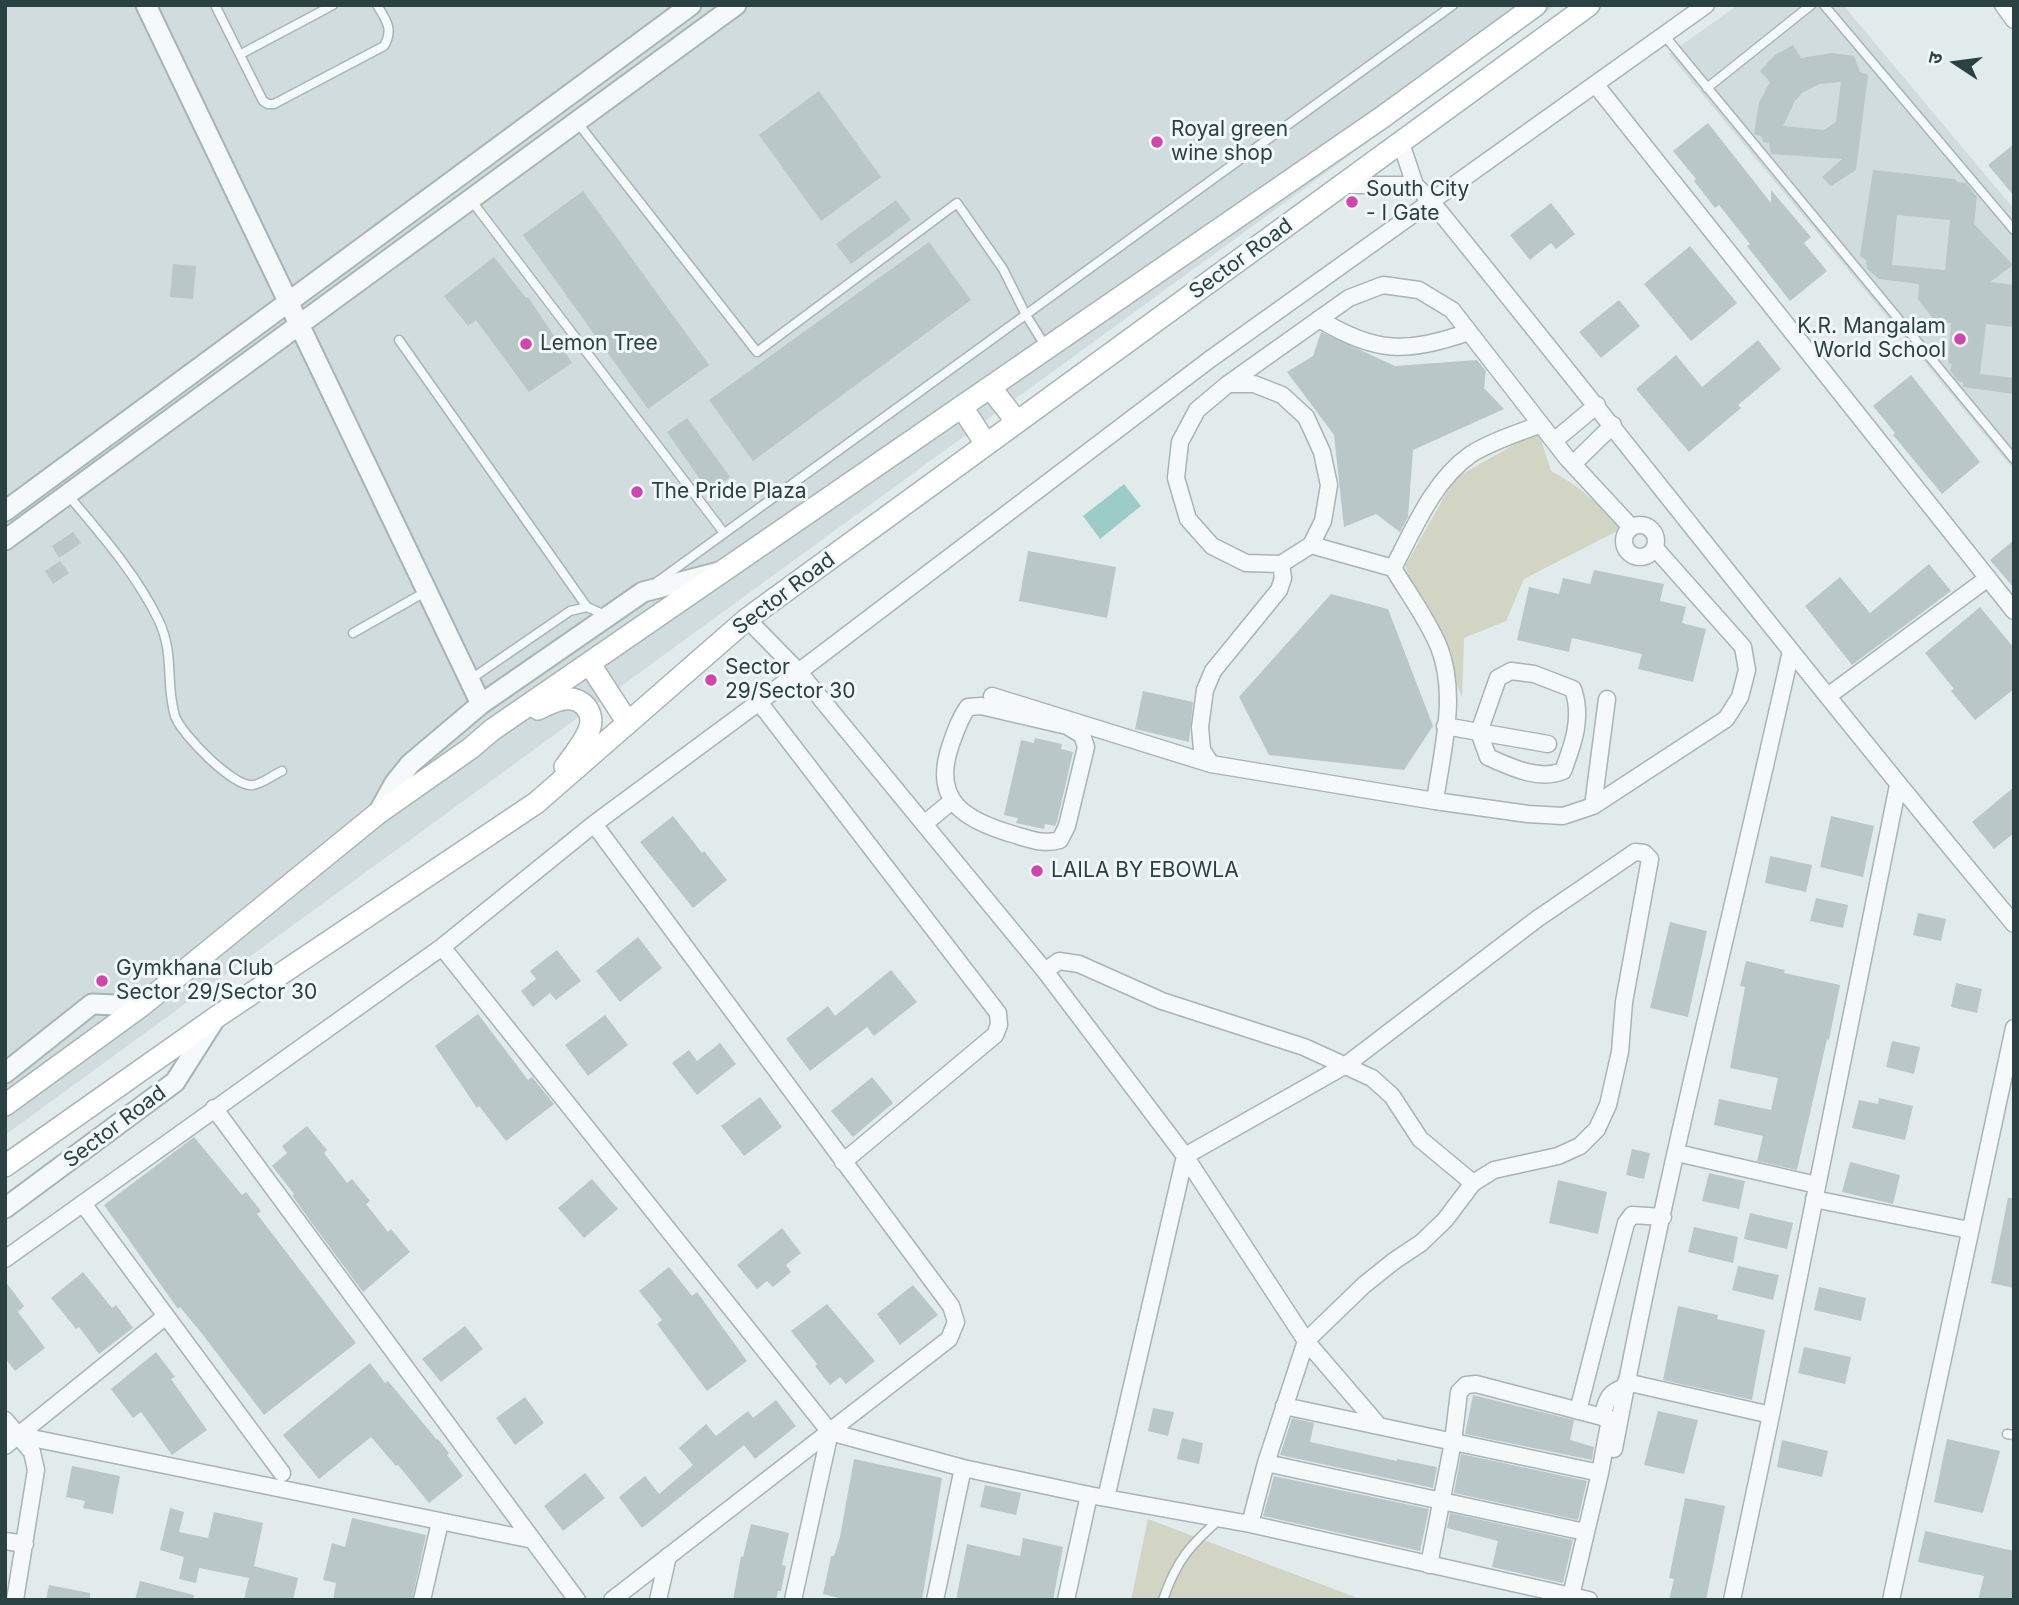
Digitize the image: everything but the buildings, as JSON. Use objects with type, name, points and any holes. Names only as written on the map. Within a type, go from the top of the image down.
[{"type":"main road","name":"Sector Road","points":[[5,1105],[141,1006],[377,814],[471,748],[492,730],[1384,116],[1536,5]]},
{"type":"main road","name":"Sector Road","points":[[215,1018],[536,803],[747,619],[1589,5]]},
{"type":"main road","points":[[990,387],[1017,422]]},
{"type":"main road","points":[[962,407],[986,444]]},
{"type":"main road","points":[[589,663],[628,723]]},
{"type":"main road","points":[[492,730],[564,699],[582,703],[589,710],[592,721],[589,732],[536,803]]},
{"type":"main road","points":[[5,1166],[215,1018]]},
{"type":"street","points":[[146,5],[481,704]]},
{"type":"street","points":[[5,511],[691,5]]},
{"type":"street","points":[[5,540],[736,5]]},
{"type":"street","points":[[5,1259],[442,947],[594,824],[799,672],[1209,360],[1706,5]]},
{"type":"street","points":[[2003,5],[2014,20]]},
{"type":"street","points":[[1595,84],[2014,611]]},
{"type":"street","points":[[1401,143],[1415,186],[1431,201],[1597,405],[1898,785],[2014,924]]},
{"type":"street","points":[[1342,185],[1415,186]]},
{"type":"street","points":[[1228,384],[1254,384],[1282,395],[1306,418],[1322,452],[1329,485],[1323,521],[1311,545],[1281,564],[1246,562],[1212,546],[1188,519],[1176,478],[1180,442],[1197,410],[1228,384],[1349,298],[1383,285],[1419,290],[1452,310],[1554,441],[1631,527]]},
{"type":"street","points":[[1319,319],[1344,334],[1370,344],[1404,347],[1430,345],[1469,332]]},
{"type":"street","points":[[1554,441],[1597,405]]},
{"type":"street","points":[[1393,568],[1426,506],[1446,477],[1471,455],[1541,424]]},
{"type":"street","points":[[1573,464],[1613,425]]},
{"type":"street","points":[[1641,524],[1651,528],[1657,537],[1652,552],[1643,557],[1628,551],[1624,541],[1631,527],[1641,524]]},
{"type":"street","points":[[1311,545],[1393,568],[1438,647],[1448,681],[1446,726],[1435,800]]},
{"type":"street","points":[[992,696],[1211,764],[1528,814],[1563,816],[1593,806],[1726,719],[1740,697],[1747,670],[1743,647],[1655,548]]},
{"type":"street","points":[[1211,764],[1202,750],[1201,738],[1205,690],[1213,671],[1279,590],[1283,578],[1281,564]]},
{"type":"street","points":[[377,814],[410,764],[481,704],[607,615],[643,592],[725,570]]},
{"type":"street","points":[[1828,696],[1988,578]]},
{"type":"street","points":[[747,619],[799,672],[1045,971],[1185,1156],[1306,1341],[1379,1426]]},
{"type":"street","points":[[1614,1449],[1625,1385],[1791,651]]},
{"type":"street","points":[[1511,671],[1534,674],[1573,690],[1578,705],[1574,738],[1563,771],[1553,775],[1521,771],[1488,757],[1479,732],[1498,678],[1511,671]]},
{"type":"street","points":[[1593,806],[1607,699]]},
{"type":"street","points":[[759,702],[998,1013],[999,1024],[995,1035],[843,1162]]},
{"type":"street","points":[[981,706],[1067,726],[1082,735],[1086,747],[1067,826],[1060,840],[1047,844],[985,826],[965,816],[952,801],[944,780],[946,760],[960,717],[968,707],[981,706]]},
{"type":"street","points":[[1446,726],[1548,744]]},
{"type":"street","points":[[1732,1600],[1898,785]]},
{"type":"street","points":[[924,824],[952,801]]},
{"type":"street","points":[[594,824],[951,1307],[956,1322],[949,1339],[612,1600]]},
{"type":"street","points":[[1106,1498],[1185,1156],[1346,1065],[1537,919],[1635,852],[1644,853],[1650,859],[1649,868],[1624,1002],[1620,1052],[1608,1105],[1597,1129],[1580,1146],[1558,1156],[1494,1170],[1473,1183],[1437,1228],[1364,1285],[1306,1341],[1266,1463],[1250,1524]]},
{"type":"street","points":[[442,947],[830,1432],[963,1468],[1089,1495],[1250,1524],[1589,1600]]},
{"type":"street","points":[[1045,971],[1059,961],[1079,964],[1161,1001],[1304,1047],[1346,1065],[1372,1078],[1392,1096],[1420,1139],[1473,1183]]},
{"type":"street","points":[[5,1073],[92,1004],[141,1006]]},
{"type":"street","name":"Sector Road","points":[[5,1208],[175,1082],[215,1018]]},
{"type":"street","points":[[1891,1600],[2014,1028]]},
{"type":"street","points":[[214,1108],[577,1600]]},
{"type":"street","points":[[1677,1153],[1816,1192],[1969,1230]]},
{"type":"street","points":[[84,1205],[282,1473]]},
{"type":"street","points":[[1578,1411],[1626,1223],[1632,1215],[1637,1214],[1663,1217]]},
{"type":"street","points":[[11,1441],[166,1317]]},
{"type":"street","points":[[1429,1565],[1453,1442],[1459,1392],[1466,1385],[1476,1384],[1610,1419],[1571,1596]]},
{"type":"street","points":[[1601,1417],[1608,1396],[1625,1385],[1771,1415]]},
{"type":"street","points":[[1284,1406],[1600,1473]]},
{"type":"street","points":[[5,1420],[11,1441],[32,1452],[36,1470],[15,1600]]},
{"type":"street","points":[[793,1600],[830,1432]]},
{"type":"street","points":[[11,1441],[533,1540]]},
{"type":"street","points":[[1266,1463],[1585,1532]]},
{"type":"street","points":[[935,1600],[963,1468]]},
{"type":"street","points":[[1066,1600],[1089,1495]]},
{"type":"street","points":[[422,1600],[440,1522]]},
{"type":"street","points":[[5,1541],[25,1544]]},
{"type":"street","points":[[658,1600],[667,1556]]},
{"type":"lane","points":[[215,5],[263,101],[268,104],[274,104],[384,46],[390,27],[377,5]]},
{"type":"lane","points":[[241,54],[333,5]]},
{"type":"lane","points":[[643,592],[1453,5]]},
{"type":"lane","points":[[1707,88],[1811,5]]},
{"type":"lane","points":[[1824,5],[2014,230]]},
{"type":"lane","points":[[1664,35],[2014,459]]},
{"type":"lane","points":[[633,48],[648,70]]},
{"type":"lane","points":[[577,122],[757,352],[957,203],[1003,269],[1046,348]]},
{"type":"lane","points":[[471,200],[724,533]]},
{"type":"lane","points":[[399,340],[587,607],[607,615]]},
{"type":"lane","points":[[68,495],[106,540],[159,621],[169,646],[171,699],[176,720],[210,758],[243,785],[255,785],[282,771]]},
{"type":"lane","points":[[352,633],[427,591]]},
{"type":"lane","points":[[470,680],[570,611],[587,607]]},
{"type":"lane","points":[[1163,1600],[1172,1572],[1196,1540],[1221,1518]]},
{"type":"shaded area","points":[[5,5],[1556,5],[5,1135]]},
{"type":"shaded area","name":"K.R. Mangalam World School","points":[[1738,5],[1843,5],[2014,209],[2014,470],[1669,54]]},
{"type":"green space","points":[[1535,433],[1540,437],[1551,471],[1589,497],[1621,529],[1524,579],[1506,621],[1464,638],[1462,697],[1405,566],[1455,478]]},
{"type":"green space","points":[[1148,1519],[1363,1600],[1131,1600]]},
{"type":"water","points":[[1124,484],[1141,506],[1100,539],[1083,516]]},
{"type":"place","name":"Royal green wine shop","points":[[1157,142]]},
{"type":"place","name":"South City - I Gate","points":[[1352,202]]},
{"type":"place","name":"K.R. Mangalam World School","points":[[1960,339]]},
{"type":"place","name":"Lemon Tree","points":[[526,344]]},
{"type":"place","name":"The Pride Plaza","points":[[637,492]]},
{"type":"place","name":"Sector 29/Sector 30","points":[[711,680]]},
{"type":"place","name":"LAILA BY EBOWLA","points":[[1037,871]]},
{"type":"place","name":"Gymkhana Club Sector 29/Sector 30","points":[[102,981]]}]
